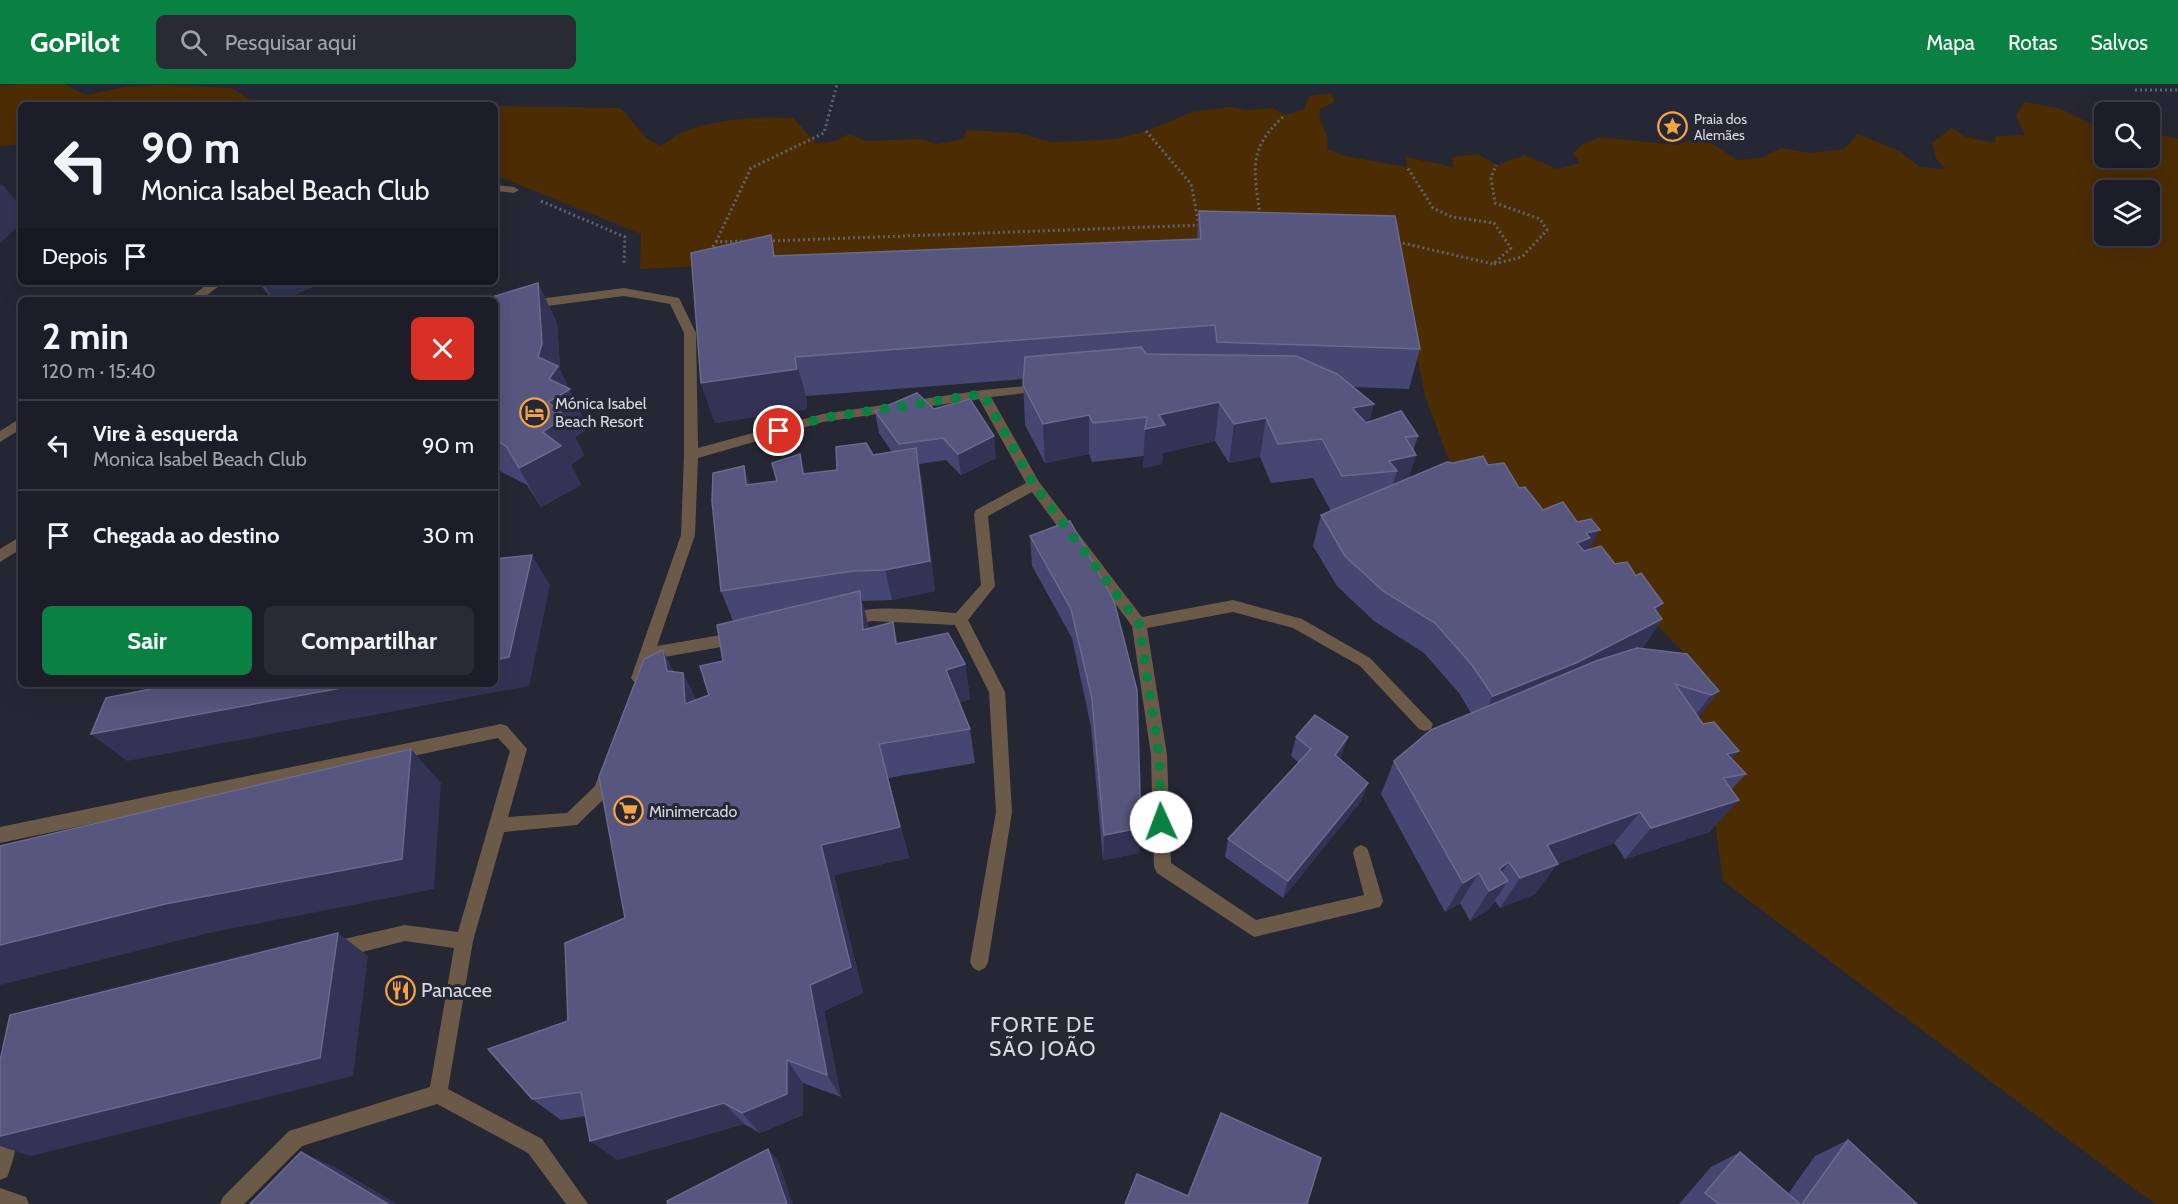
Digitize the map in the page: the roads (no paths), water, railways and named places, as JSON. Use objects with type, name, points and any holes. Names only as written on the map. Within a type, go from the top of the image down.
[{"type":"street","points":[[498,188],[514,190]]},
{"type":"street","points":[[197,297],[214,285]]},
{"type":"street","points":[[498,316],[546,302],[624,292],[675,301],[690,333],[691,455],[688,536],[636,688]]},
{"type":"street","points":[[691,455],[823,418],[983,394],[1061,386]]},
{"type":"street","points":[[983,394],[1034,485],[1139,624],[1159,755],[1163,867],[1254,929],[1374,901],[1361,853]]},
{"type":"street","points":[[0,437],[18,425]]},
{"type":"street","points":[[960,619],[988,586],[981,513],[1034,485]]},
{"type":"street","points":[[0,556],[18,543]]},
{"type":"street","points":[[1139,624],[1233,606],[1297,623],[1365,662],[1425,724]]},
{"type":"street","points":[[827,622],[872,615],[960,619]]},
{"type":"street","points":[[960,619],[997,692],[1004,812],[979,962]]},
{"type":"street","points":[[647,654],[748,636]]},
{"type":"street","points":[[0,835],[501,731],[519,749],[464,941],[438,1094]]},
{"type":"street","points":[[498,825],[572,820],[602,790],[613,756]]},
{"type":"street","points":[[313,956],[405,933],[464,941]]},
{"type":"street","points":[[230,1204],[296,1138],[438,1094],[535,1146],[578,1204]]},
{"type":"street","points":[[0,1170],[12,1104]]},
{"type":"street","points":[[0,1198],[19,1204]]},
{"type":"place","name":"Praia dos Alemães","points":[[1673,127]]},
{"type":"place","name":"Mónica Isabel Beach Resort","points":[[534,412]]},
{"type":"place","name":"Minimercado","points":[[628,811]]},
{"type":"place","name":"Panacee","points":[[400,990]]},
{"type":"district","name":"FORTE DE SÃO JOÃO","points":[[1043,1036]]}]
